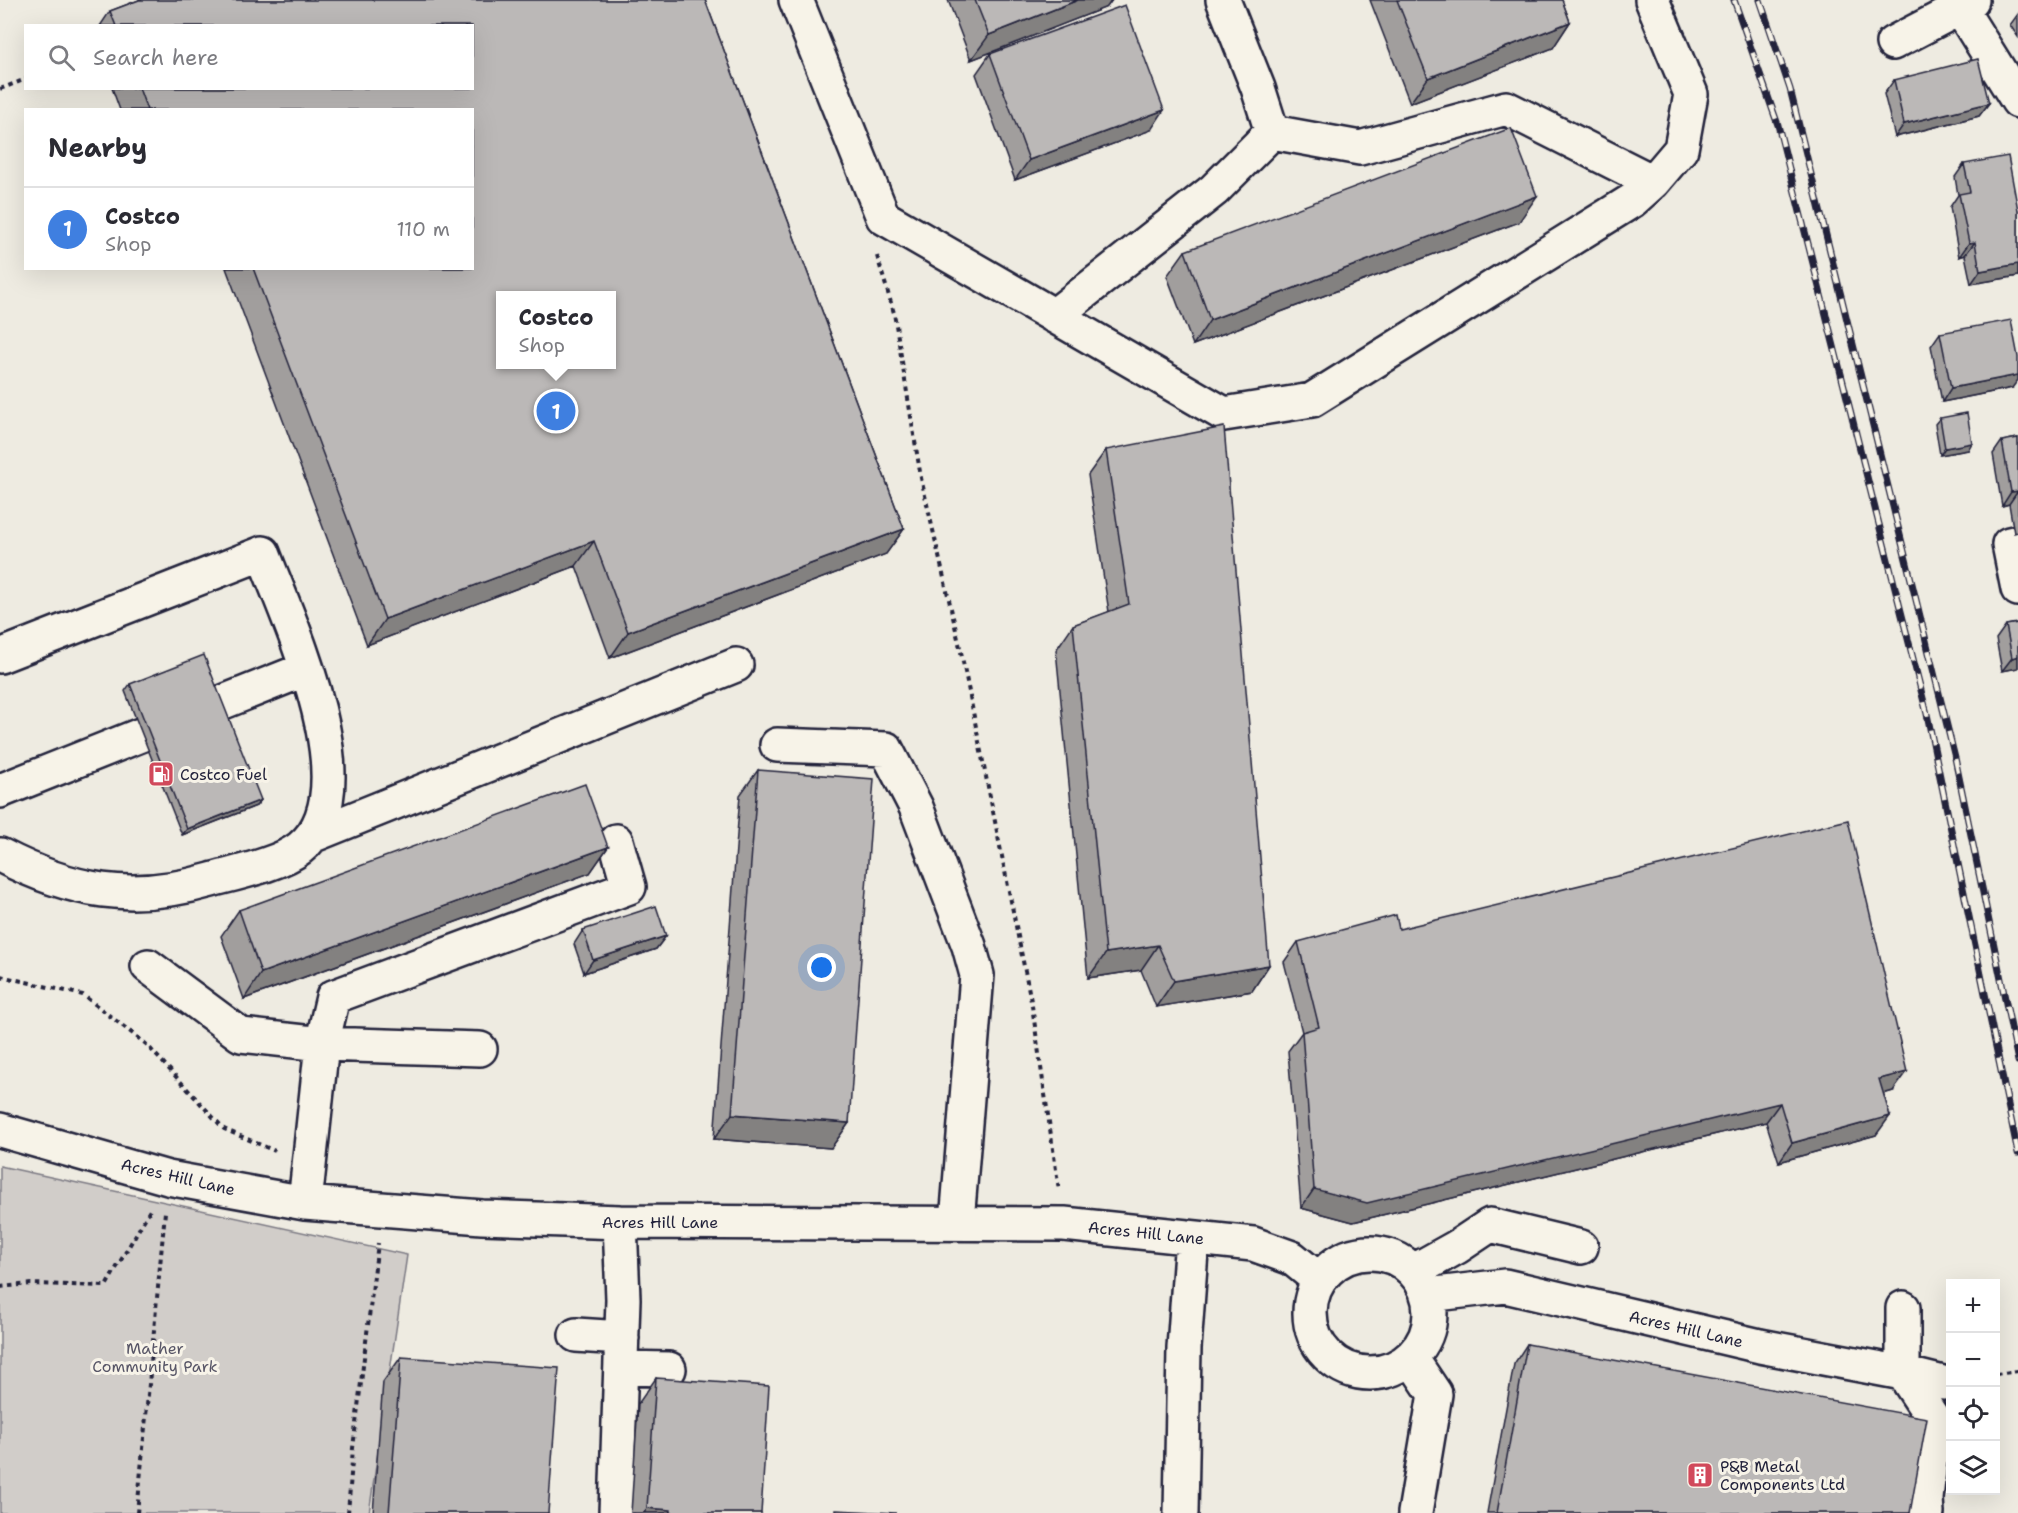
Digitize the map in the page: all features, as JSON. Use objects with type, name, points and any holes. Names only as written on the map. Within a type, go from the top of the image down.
[{"type":"street","points":[[796,0],[883,217],[1224,414],[1312,400],[1633,200],[1653,182],[1681,149],[1691,94],[1652,0]]},
{"type":"street","points":[[1223,0],[1258,87],[1272,132]]},
{"type":"street","points":[[1893,43],[1966,4],[2018,101]]},
{"type":"street","points":[[1272,132],[1360,148],[1506,108],[1653,182]]},
{"type":"street","points":[[1054,316],[1214,190],[1272,132]]},
{"type":"street","points":[[2018,542],[2009,544],[2018,589]]},
{"type":"street","points":[[0,656],[263,553],[306,669],[322,720],[329,764],[326,803],[322,820],[314,835],[300,849],[288,856],[254,868],[193,885],[139,892],[78,887],[33,872],[0,855]]},
{"type":"street","points":[[314,835],[736,666]]},
{"type":"street","points":[[0,791],[306,669]]},
{"type":"street","points":[[777,745],[886,749],[916,807],[949,892],[977,975],[957,1222]]},
{"type":"street","points":[[305,1203],[322,1044],[333,997],[629,887],[616,841]]},
{"type":"street","points":[[148,966],[241,1035],[322,1044],[480,1049]]},
{"type":"street","name":"Acres Hill Lane","points":[[0,1130],[168,1178],[305,1203],[482,1217],[620,1222],[1064,1224],[1253,1244],[1292,1258],[1319,1280]]},
{"type":"street","points":[[616,1513],[623,1299],[620,1222]]},
{"type":"street","points":[[1421,1283],[1457,1247],[1490,1225],[1581,1247]]},
{"type":"street","points":[[1180,1513],[1196,1350],[1192,1238]]},
{"type":"street","points":[[1364,1252],[1383,1253],[1400,1260],[1421,1283],[1431,1312],[1429,1329],[1422,1345],[1411,1358],[1395,1369],[1376,1373],[1357,1372],[1339,1364],[1324,1352],[1314,1336],[1310,1317],[1311,1298],[1319,1280],[1331,1266],[1347,1257],[1364,1252]]},
{"type":"street","name":"Acres Hill Lane","points":[[1421,1283],[1505,1286],[1760,1347],[1903,1373],[1943,1383]]},
{"type":"street","points":[[1903,1308],[1903,1373],[1934,1420],[1926,1499],[1927,1513]]},
{"type":"street","points":[[576,1335],[669,1369]]},
{"type":"street","points":[[1411,1358],[1435,1394],[1415,1513]]},
{"type":"path","points":[[0,89],[24,80]]},
{"type":"path","points":[[876,250],[894,313],[921,478],[961,652],[1032,1006],[1064,1224]]},
{"type":"path","points":[[0,976],[83,995],[146,1044],[224,1129],[309,1166]]},
{"type":"path","points":[[0,1287],[31,1284],[106,1287],[168,1178]]},
{"type":"path","points":[[138,1513],[168,1178]]},
{"type":"path","points":[[348,1513],[353,1448],[383,1209]]},
{"type":"path","points":[[2000,1373],[2018,1371]]},
{"type":"green space","name":"Mather Community Park","points":[[0,1166],[407,1255],[369,1513],[0,1513]]},
{"type":"building","points":[[139,0],[705,0],[904,529],[628,632],[594,541],[385,619],[254,270],[474,270],[474,108],[146,108],[140,90],[474,90],[474,24],[115,24],[110,11]]},
{"type":"building","points":[[975,0],[1078,0],[989,35]]},
{"type":"building","points":[[1397,0],[1562,0],[1570,22],[1428,78]]},
{"type":"building","points":[[1125,5],[1164,110],[1029,160],[990,54]]},
{"type":"building","points":[[1978,59],[1989,103],[1904,124],[1894,80]]},
{"type":"building","points":[[1511,128],[1537,196],[1210,320],[1185,251]]},
{"type":"building","points":[[2008,156],[2018,210],[2018,264],[1980,271],[1975,242],[1969,243],[1959,194],[1970,192],[1964,164]]},
{"type":"building","points":[[2011,320],[2018,357],[2018,375],[1951,388],[1940,333]]},
{"type":"building","points":[[1967,413],[1972,443],[1945,448],[1940,418]]},
{"type":"building","points":[[1224,427],[1269,965],[1174,981],[1158,945],[1106,953],[1073,625],[1129,604],[1106,450]]},
{"type":"building","points":[[2018,438],[2018,491],[2011,492],[2002,441]]},
{"type":"building","points":[[2018,623],[2018,656],[2012,658],[2006,625]]},
{"type":"building","points":[[204,655],[261,800],[187,829],[130,684]]},
{"type":"building","points":[[758,770],[874,779],[849,1123],[732,1114]]},
{"type":"building","points":[[585,784],[608,847],[261,973],[239,910]]},
{"type":"building","points":[[1848,820],[1907,1072],[1879,1079],[1890,1116],[1792,1143],[1780,1103],[1367,1203],[1314,1189],[1302,1032],[1319,1027],[1298,942],[1396,915],[1399,929]]},
{"type":"building","points":[[656,906],[666,936],[593,960],[583,930]]},
{"type":"building","name":"P&B Metal Components Ltd","points":[[1527,1344],[1927,1418],[1910,1513],[1497,1513]]},
{"type":"building","points":[[401,1357],[559,1368],[548,1513],[389,1513]]},
{"type":"building","points":[[656,1378],[769,1386],[761,1513],[671,1513],[671,1510],[647,1508]]},
{"type":"building","points":[[836,1510],[896,1513],[836,1513]]},
{"type":"railway","points":[[1734,0],[1778,125],[1927,714],[2018,1153]]},
{"type":"railway","points":[[1760,0],[1790,89],[1955,758],[2018,1061]]},
{"type":"place","name":"Costco","points":[[556,411]]},
{"type":"place","name":"Costco Fuel","points":[[161,774]]},
{"type":"place","name":"P&B Metal Components Ltd","points":[[1700,1475]]}]
